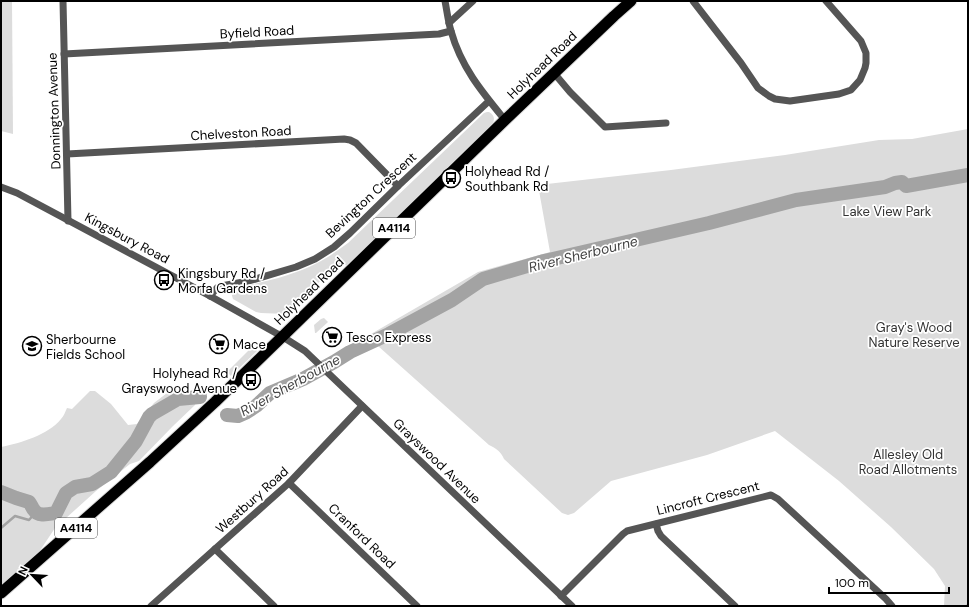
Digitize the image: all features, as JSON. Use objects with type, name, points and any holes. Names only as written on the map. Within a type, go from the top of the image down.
[{"type":"highway","name":"Holyhead Road","points":[[1,593],[150,462],[215,402],[505,120],[631,1]]},
{"type":"street","name":"Donnington Avenue","points":[[63,1],[68,220]]},
{"type":"street","points":[[445,1],[451,31],[465,65],[474,82],[505,120]]},
{"type":"street","points":[[449,23],[473,1]]},
{"type":"street","points":[[693,1],[737,57],[758,88],[775,99],[790,101],[839,94],[851,90],[860,80],[865,68],[866,53],[861,41],[826,1]]},
{"type":"street","name":"Byfield Road","points":[[64,54],[440,34],[451,31]]},
{"type":"street","points":[[554,73],[570,92],[605,127],[666,123]]},
{"type":"street","name":"Bevington Crescent","points":[[210,296],[217,288],[221,286],[249,281],[296,267],[315,259],[334,247],[489,101]]},
{"type":"street","name":"Chelveston Road","points":[[67,154],[344,139],[356,143],[398,186]]},
{"type":"street","name":"Kingsbury Road","points":[[1,187],[17,193],[283,336]]},
{"type":"street","name":"Grayswood Avenue","points":[[283,336],[305,351],[572,606]]},
{"type":"street","name":"Westbury Road","points":[[151,606],[289,484],[362,406]]},
{"type":"street","name":"Cranford Road","points":[[289,484],[417,606]]},
{"type":"street","name":"Lincroft Crescent","points":[[561,596],[627,531],[771,495],[784,504],[886,598],[892,606]]},
{"type":"street","points":[[656,524],[661,536],[734,606]]},
{"type":"street","points":[[215,549],[274,606]]},
{"type":"green space","points":[[1,1],[12,1],[13,134],[1,131]]},
{"type":"green space","points":[[487,112],[493,115],[493,123],[347,265],[337,265],[286,314],[256,312],[233,299],[230,289],[274,279],[307,268],[325,259],[348,243],[484,113]]},
{"type":"green space","points":[[968,129],[968,606],[944,606],[945,586],[934,569],[891,527],[839,481],[775,431],[707,455],[611,481],[574,513],[568,515],[562,513],[504,459],[498,450],[489,445],[378,346],[371,334],[478,272],[550,252],[538,185],[785,155],[879,140],[912,139]]},
{"type":"green space","points":[[324,318],[328,322],[315,333],[314,325]]},
{"type":"green space","points":[[253,346],[257,351],[231,376],[227,372]]},
{"type":"green space","points":[[90,391],[95,391],[111,404],[128,425],[137,424],[154,403],[167,393],[183,391],[198,393],[195,405],[139,461],[130,464],[96,491],[55,528],[39,552],[1,585],[1,447],[34,438],[49,430],[62,418],[67,408],[72,409]]},
{"type":"waterway","name":"River Sherbourne","points":[[227,415],[238,416],[247,412],[270,393],[303,379],[350,352],[389,334],[452,300],[483,279],[544,261],[709,223],[796,200],[885,187],[895,183],[902,182],[906,186],[968,175]]},
{"type":"waterway","name":"River Sherbourne","points":[[1,492],[29,502],[38,514],[56,513],[66,493],[75,487],[92,484],[111,472],[136,441],[152,414],[178,399],[200,397]]},
{"type":"waterway","points":[[1,528],[15,516],[29,520],[36,512]]},
{"type":"place","name":"Holyhead Rd / Southbank Rd","points":[[451,178]]},
{"type":"place","name":"Kingsbury Rd / Morfa Gardens","points":[[164,280]]},
{"type":"place","name":"Tesco Express","points":[[332,337]]},
{"type":"place","name":"Mace","points":[[219,344]]},
{"type":"place","name":"Sherbourne Fields School","points":[[32,346]]},
{"type":"place","name":"Holyhead Rd / Grayswood Avenue","points":[[251,380]]},
{"type":"park label","name":"Lake View Park","points":[[887,211]]},
{"type":"park label","name":"Gray's Wood Nature Reserve","points":[[914,334]]},
{"type":"park label","name":"Allesley Old Road Allotments","points":[[908,462]]}]
